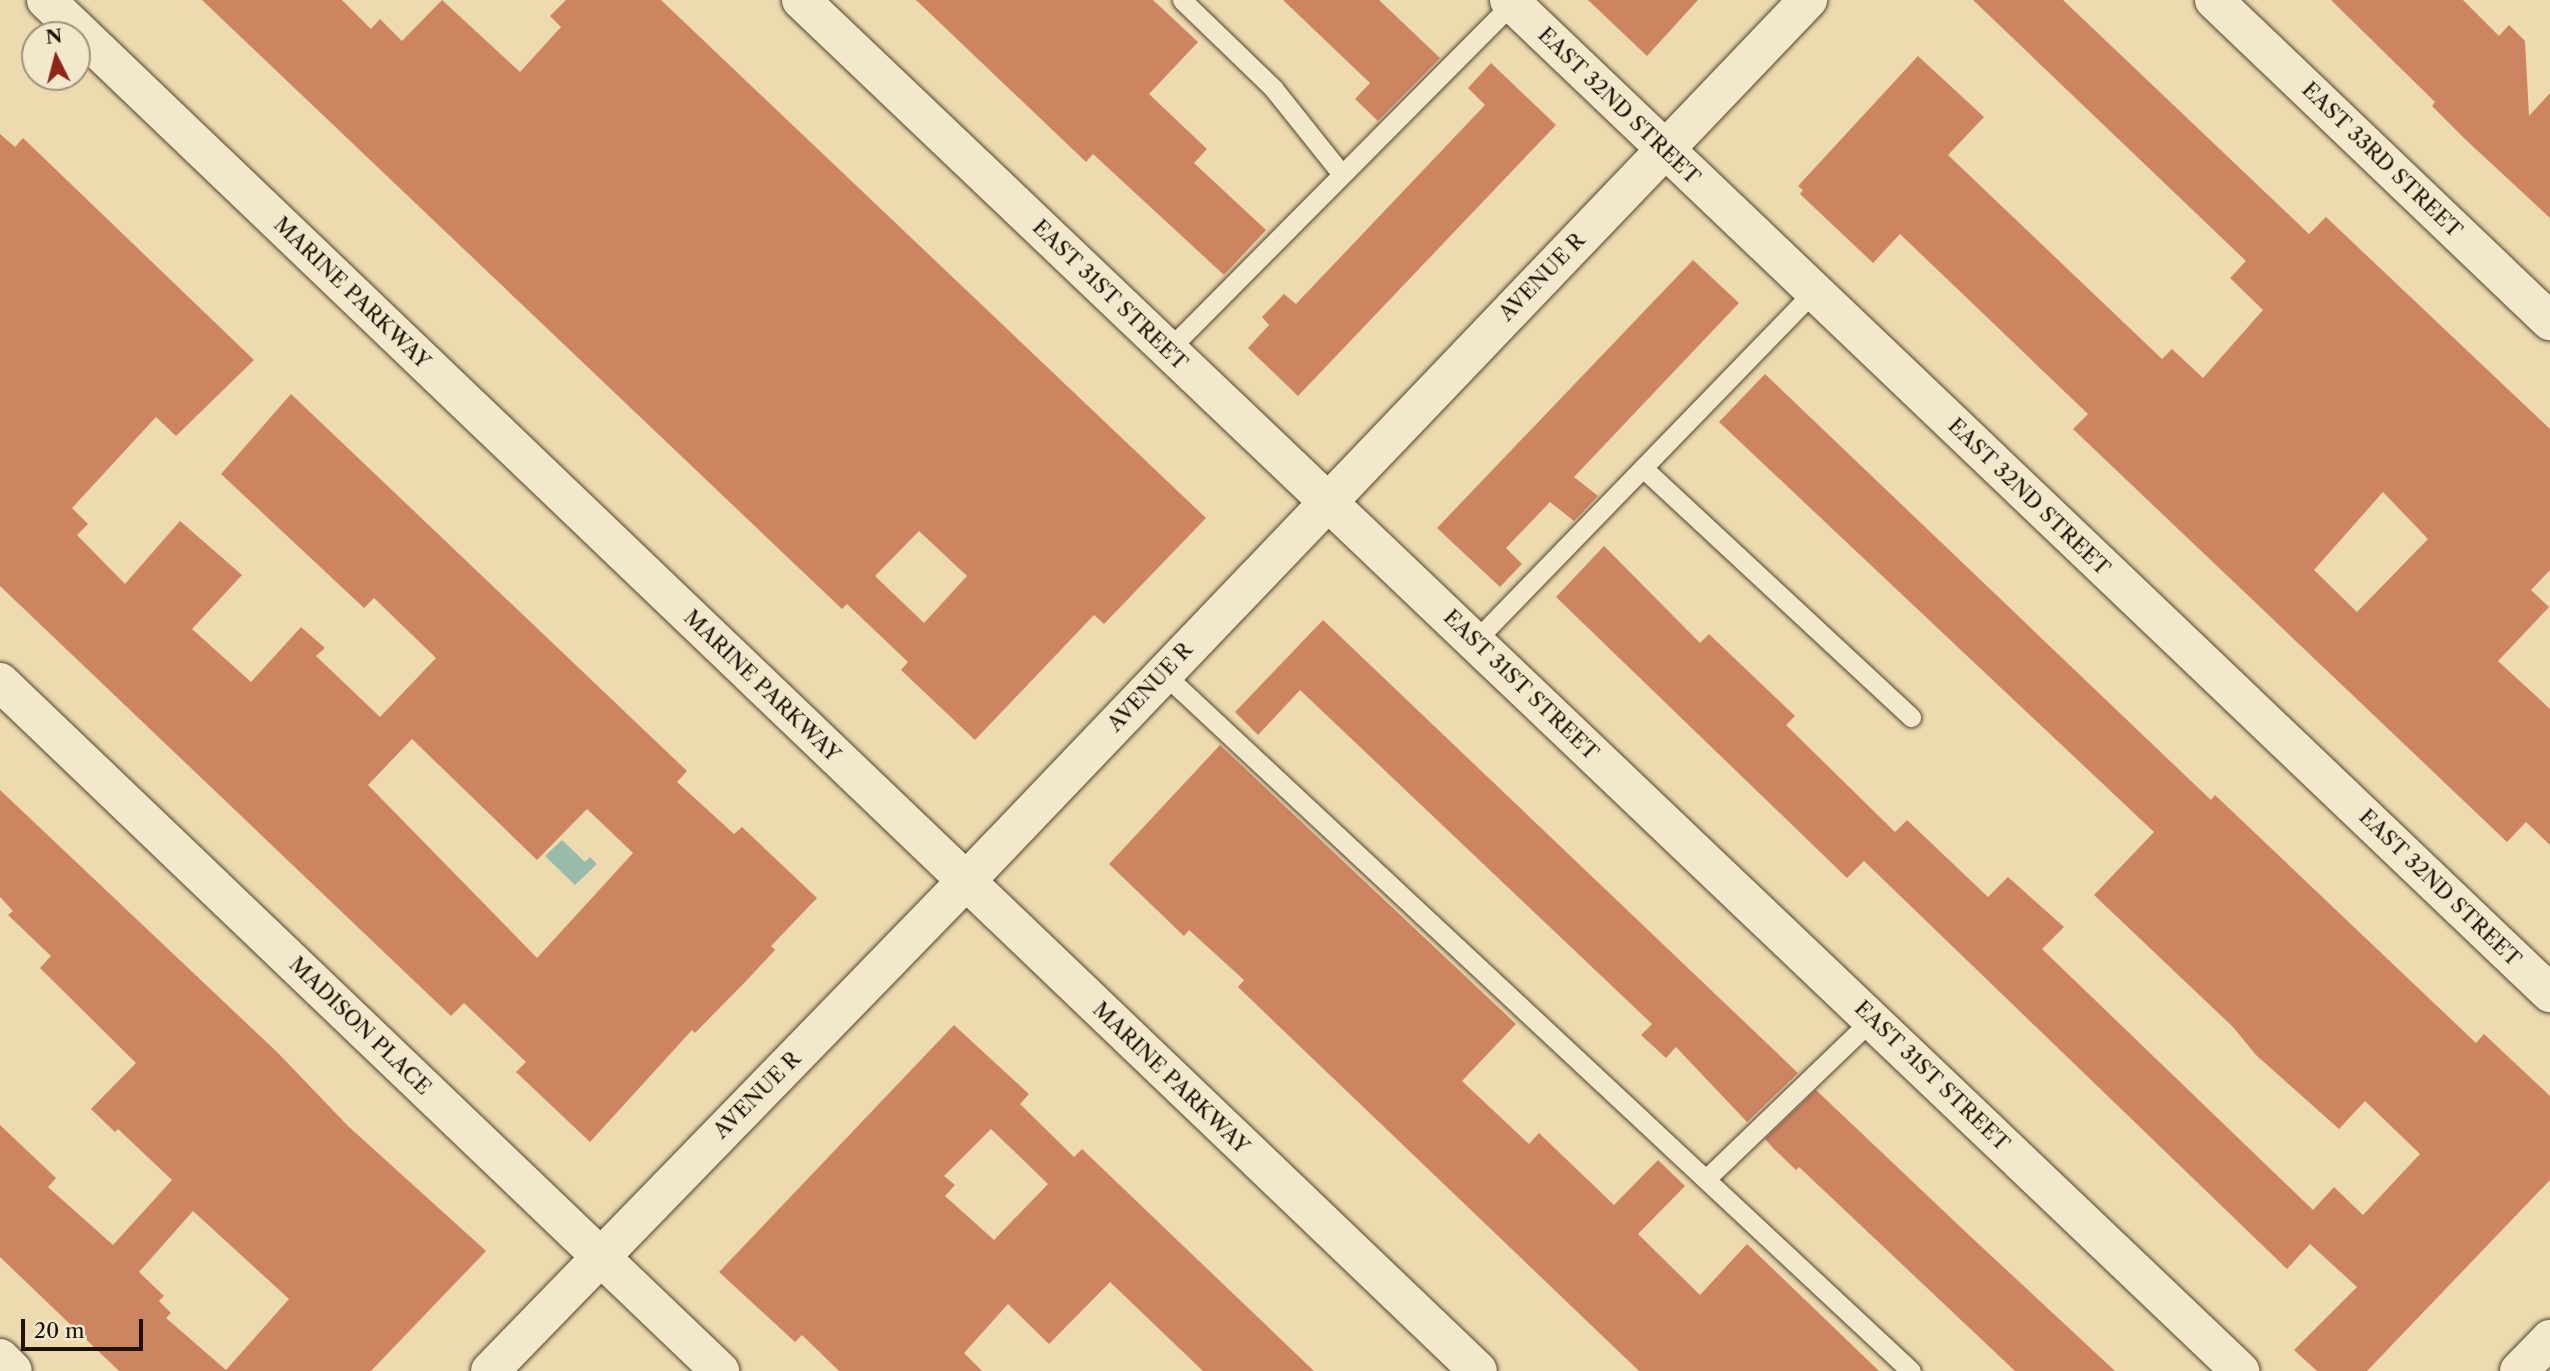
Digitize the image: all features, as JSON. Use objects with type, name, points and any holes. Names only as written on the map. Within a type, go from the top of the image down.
[{"type":"street","name":"MARINE PARKWAY","points":[[46,0],[1478,1371]]},
{"type":"street","name":"EAST 31ST STREET","points":[[801,0],[2240,1371]]},
{"type":"street","name":"AVENUE R","points":[[490,1371],[600,1254],[966,881],[1808,0]]},
{"type":"street","name":"EAST 33RD STREET","points":[[2214,0],[2550,321]]},
{"type":"street","name":"EAST 32ND STREET","points":[[1510,2],[2550,993]]},
{"type":"street","name":"MADISON PLACE","points":[[0,682],[720,1371]]},
{"type":"street","points":[[2519,1371],[2550,1339]]},
{"type":"street","points":[[0,1358],[13,1371]]},
{"type":"lane","points":[[1182,0],[1273,88],[1340,172]]},
{"type":"lane","points":[[1167,351],[1510,2]]},
{"type":"lane","points":[[1475,641],[1814,292]]},
{"type":"lane","points":[[1643,468],[1912,717]]},
{"type":"lane","points":[[1163,673],[1911,1371]]},
{"type":"lane","points":[[1706,1179],[1872,1019]]},
{"type":"shaded area","points":[[562,840],[585,862],[590,857],[597,864],[575,885],[545,856]]},
{"type":"building","points":[[202,0],[342,0],[371,29],[380,19],[402,41],[442,0],[520,72],[561,27],[550,16],[566,0],[661,0],[1206,518],[1104,624],[1094,615],[975,740],[901,670],[908,662],[847,604],[842,609]],"holes":[[[919,531],[967,576],[924,623],[875,576]]]},
{"type":"building","points":[[916,0],[1153,0],[1198,42],[1149,94],[1207,149],[1194,163],[1266,230],[1224,275],[1093,154],[1086,162]]},
{"type":"building","points":[[1283,0],[1379,0],[1440,58],[1378,121],[1355,99],[1370,83]]},
{"type":"building","points":[[1588,0],[1698,0],[1647,56]]},
{"type":"building","points":[[1973,0],[2063,0],[2309,234],[2326,217],[2550,429],[2550,570],[2531,590],[2549,607],[2498,661],[2550,709],[2550,845],[2526,822],[2507,842],[2073,429],[2088,414],[1900,234],[1873,263],[1800,194],[1803,190],[1798,186],[1918,56],[1984,117],[1948,155],[2162,359],[2172,349],[2203,378],[2263,310],[2230,278],[2246,261]],"holes":[[[2383,492],[2428,539],[2357,612],[2314,570]]]},
{"type":"building","points":[[2331,0],[2463,0],[2499,36],[2509,25],[2525,41],[2529,116],[2550,93],[2550,218],[2466,140],[2432,106],[2435,102]]},
{"type":"building","points":[[1491,63],[1556,125],[1298,396],[1248,348],[1269,325],[1262,317],[1284,294],[1296,304],[1485,105],[1468,88]]},
{"type":"building","points":[[0,134],[15,147],[23,138],[254,360],[176,436],[156,417],[72,508],[88,524],[77,535],[125,584],[180,521],[242,575],[192,629],[251,682],[301,627],[325,648],[316,656],[380,717],[436,658],[374,598],[364,608],[221,474],[291,394],[687,771],[677,782],[734,834],[742,827],[817,898],[771,946],[775,950],[695,1033],[692,1030],[590,1142],[516,1072],[526,1062],[464,1003],[451,1016],[0,586]],"holes":[[[412,739],[537,860],[587,809],[633,853],[537,958],[368,785]]]},
{"type":"building","points":[[1693,260],[1739,303],[1574,477],[1598,496],[1574,521],[1550,502],[1506,548],[1522,564],[1500,587],[1437,528]]},
{"type":"building","points":[[1765,374],[2211,800],[2215,795],[2476,1043],[2484,1034],[2550,1096],[2550,1180],[2367,1371],[2317,1371],[2294,1350],[2357,1287],[2310,1244],[2287,1269],[1864,861],[1847,878],[1556,597],[1604,546],[1700,643],[1709,634],[1795,716],[1786,725],[1895,832],[1907,820],[1988,897],[2008,877],[2064,927],[2042,949],[2313,1210],[2334,1187],[2363,1215],[2420,1154],[2365,1101],[2339,1129],[2256,1055],[2233,1027],[2094,895],[2154,832],[1719,422]]},
{"type":"building","points":[[1323,620],[1798,1073],[1747,1122],[1676,1047],[1666,1058],[1641,1035],[1652,1024],[1300,690],[1258,735],[1235,712]]},
{"type":"building","points":[[1220,745],[1516,1024],[1462,1081],[1529,1144],[1539,1133],[1614,1205],[1658,1160],[1685,1186],[1638,1234],[1700,1295],[1747,1244],[1879,1371],[1639,1371],[1238,987],[1244,980],[1189,930],[1184,936],[1109,864]]},
{"type":"building","points":[[0,790],[278,1053],[348,1126],[486,1251],[371,1371],[119,1371],[0,1257],[0,1125],[56,1178],[48,1187],[113,1245],[172,1180],[118,1129],[115,1132],[91,1109],[136,1063],[40,968],[51,956],[8,915],[13,911],[0,897]],"holes":[[[193,1211],[289,1299],[226,1370],[166,1318],[171,1313],[159,1301],[164,1296],[139,1272]]]},
{"type":"building","points":[[954,1025],[1029,1094],[1020,1104],[1074,1157],[1082,1149],[1314,1371],[1203,1371],[1110,1282],[1049,1344],[1008,1304],[964,1353],[982,1371],[839,1371],[802,1335],[795,1342],[719,1272]],"holes":[[[991,1129],[1048,1184],[994,1240],[945,1196],[955,1185],[944,1176]]]},
{"type":"building","points":[[1816,1090],[2115,1371],[2015,1371],[1799,1167],[1796,1170],[1765,1139]]}]
